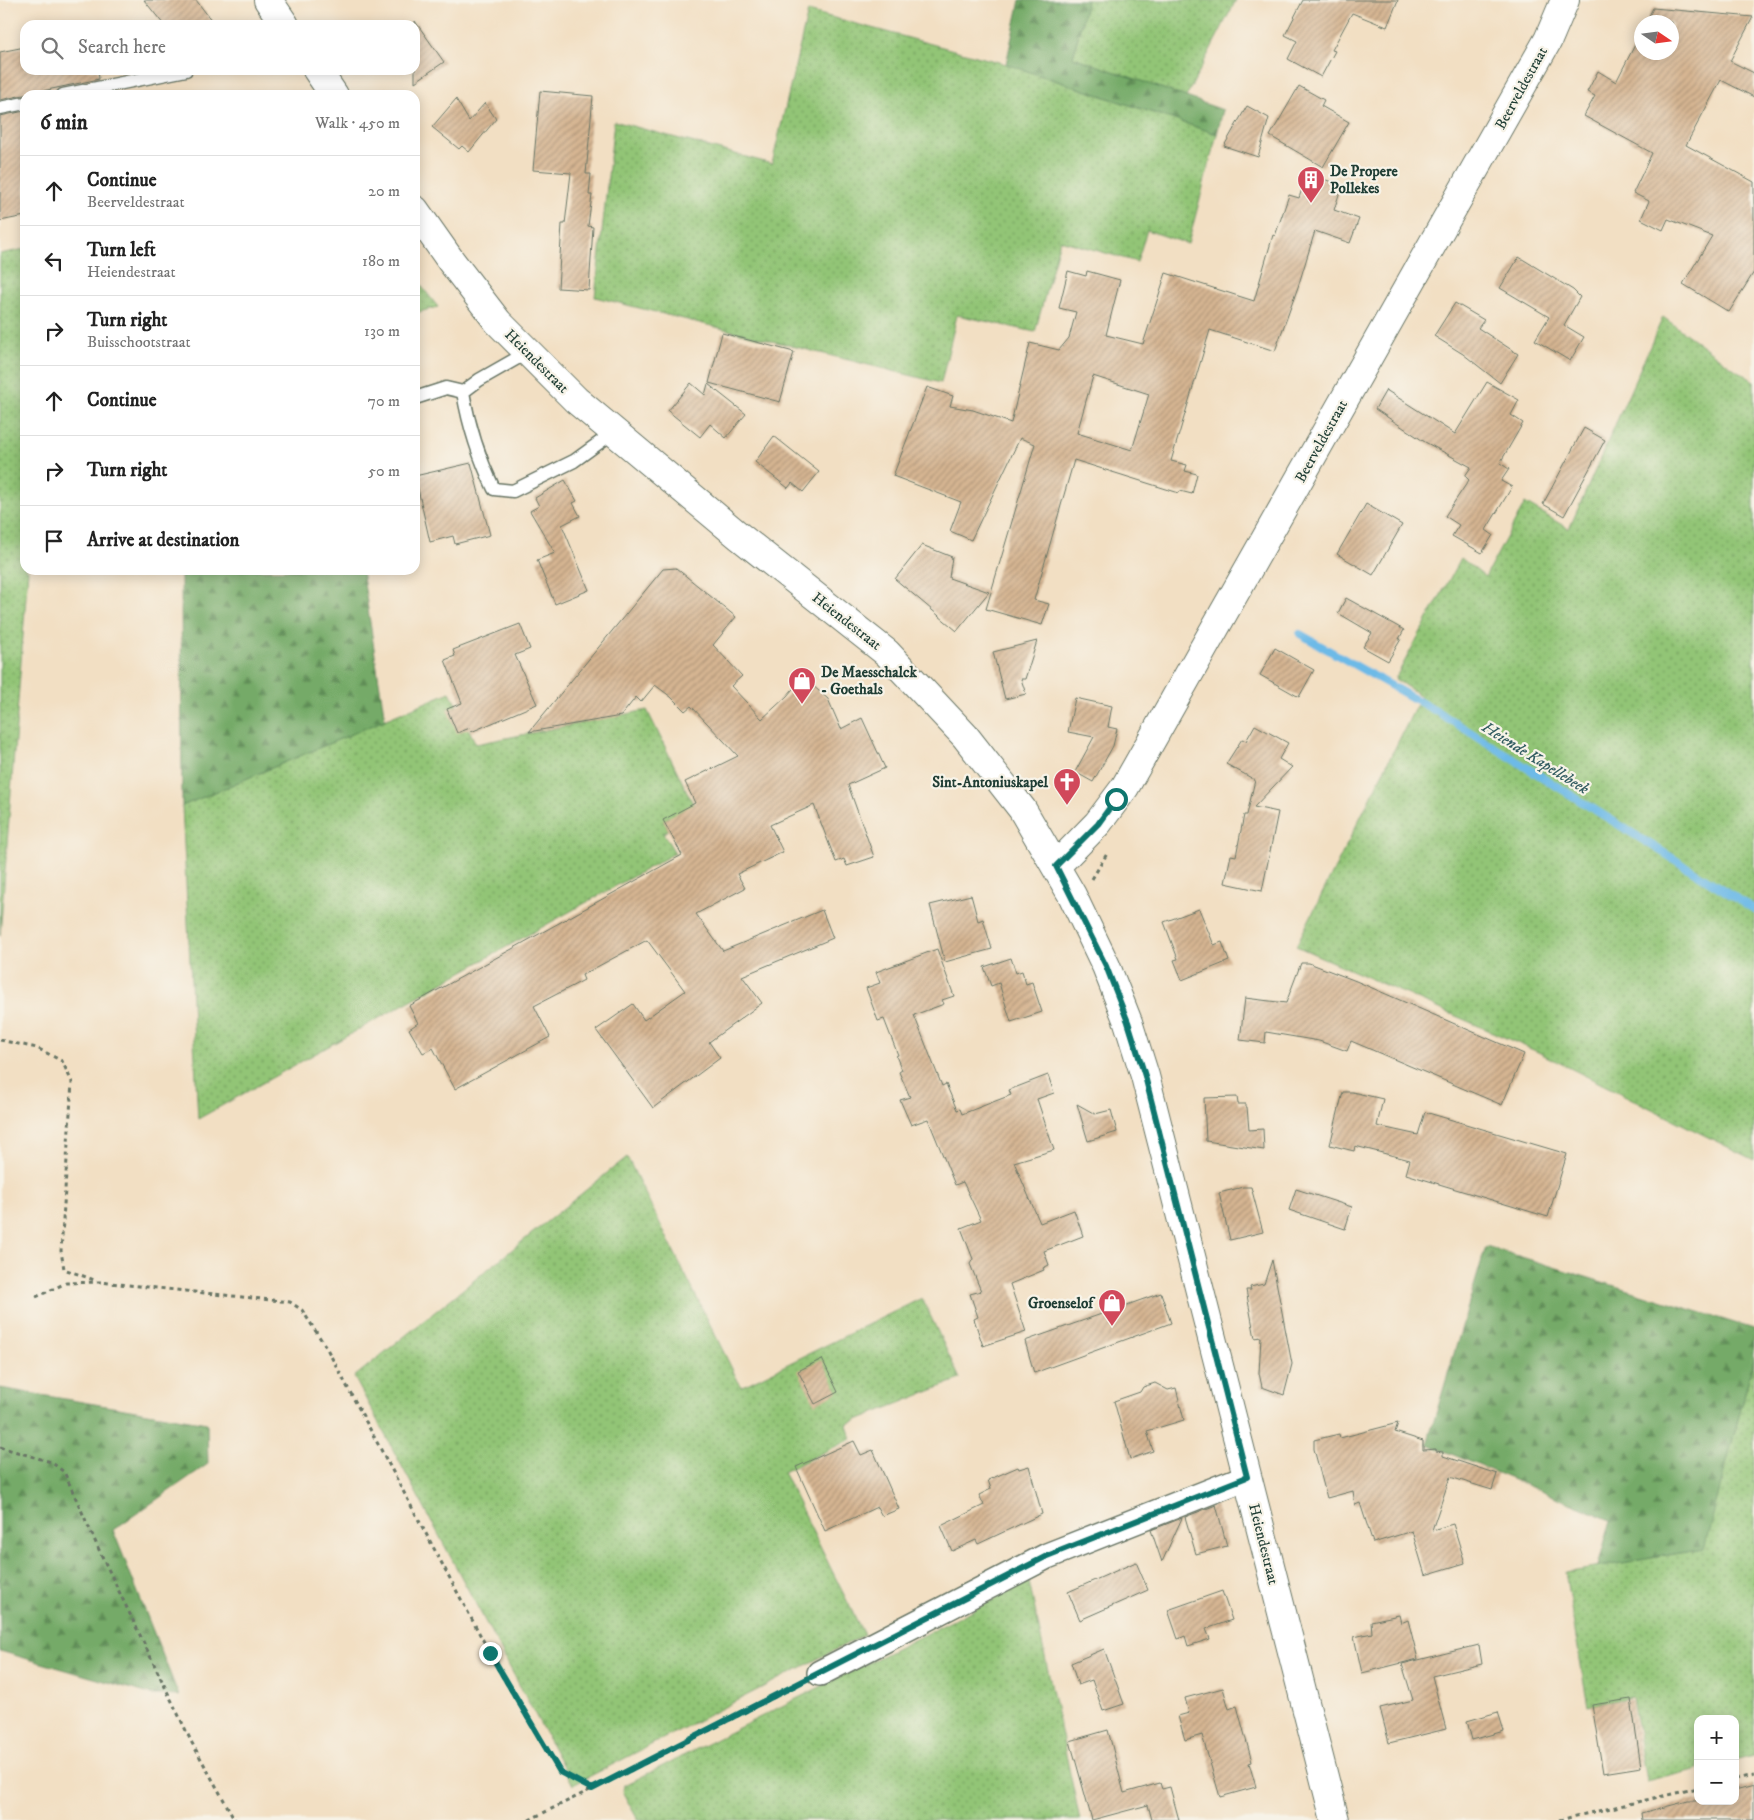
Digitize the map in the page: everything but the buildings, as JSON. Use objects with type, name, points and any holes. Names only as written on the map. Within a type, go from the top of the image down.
[{"type":"main road","points":[[268,0],[282,20]]},
{"type":"main road","name":"Beerveldestraat","points":[[1056,866],[1098,824],[1125,787],[1548,40],[1565,0]]},
{"type":"main road","points":[[320,75],[331,90]]},
{"type":"main road","name":"Heiendestraat","points":[[420,217],[498,322],[576,400],[739,536],[887,653],[965,736],[1022,809],[1056,866],[1106,966],[1128,1022],[1145,1076],[1335,1820]]},
{"type":"street","points":[[820,1673],[1047,1556],[1247,1477]]},
{"type":"lane","points":[[88,90],[161,75]]},
{"type":"lane","points":[[0,108],[20,104]]},
{"type":"lane","points":[[463,392],[479,380],[528,352]]},
{"type":"lane","points":[[420,396],[446,388],[463,392]]},
{"type":"lane","points":[[463,392],[469,425],[484,468],[494,489],[513,491],[574,461],[614,432]]},
{"type":"path","points":[[0,1040],[37,1048],[62,1061],[72,1082],[61,1251],[64,1269],[100,1282]]},
{"type":"path","points":[[36,1297],[66,1283],[100,1282],[290,1302],[302,1310],[326,1347],[499,1670],[560,1772],[592,1789]]},
{"type":"path","points":[[0,1447],[51,1462],[64,1472],[100,1552],[192,1743],[235,1820]]},
{"type":"path","points":[[529,1820],[820,1673]]},
{"type":"path","points":[[1739,1778],[1754,1774]]},
{"type":"path","points":[[1559,1820],[1694,1789]]},
{"type":"green space","points":[[1020,0],[1087,0],[1073,57],[1223,110],[1217,134],[1006,64]]},
{"type":"green space","points":[[1087,0],[1236,0],[1186,97],[1073,57]]},
{"type":"green space","points":[[808,11],[1006,64],[1217,134],[1188,244],[1147,230],[1137,262],[1060,240],[1035,332],[957,315],[941,383],[595,297],[614,121],[772,164]]},
{"type":"green space","points":[[20,250],[20,575],[28,575],[0,936],[0,254]]},
{"type":"green space","points":[[420,284],[438,307],[420,312]]},
{"type":"green space","points":[[1663,317],[1754,381],[1754,1160],[1538,1052],[1296,946],[1421,696],[1395,679],[1461,558],[1485,577],[1525,503],[1569,529]]},
{"type":"green space","points":[[181,575],[363,575],[385,720],[182,806]]},
{"type":"green space","points":[[450,692],[476,744],[647,710],[697,812],[663,833],[675,853],[198,1119],[182,806]]},
{"type":"green space","points":[[627,1157],[741,1387],[922,1298],[960,1379],[847,1424],[851,1439],[783,1472],[864,1635],[573,1785],[354,1377]]},
{"type":"green space","points":[[1486,1246],[1754,1329],[1754,1359],[1704,1549],[1598,1567],[1611,1520],[1427,1444]]},
{"type":"green space","points":[[1754,1359],[1754,1755],[1739,1759],[1739,1715],[1694,1715],[1694,1770],[1646,1782],[1632,1697],[1588,1706],[1565,1573],[1703,1549]]},
{"type":"green space","points":[[0,1388],[207,1423],[208,1464],[113,1530],[179,1696],[153,1695],[0,1651]]},
{"type":"green space","points":[[1029,1582],[1080,1820],[638,1820],[623,1793],[625,1785]]},
{"type":"waterway","name":"Heiende Kapellebeek","points":[[1300,634],[1441,714],[1754,909]]},
{"type":"place","name":"De Propere Pollekes","points":[[1311,204]]},
{"type":"place","name":"De Maesschalck - Goethals","points":[[802,705]]},
{"type":"place","name":"Sint-Antoniuskapel","points":[[1067,806]]},
{"type":"place","name":"Groenselof","points":[[1112,1327]]},
{"type":"route","points":[[490,1653],[560,1772],[592,1789],[1047,1556],[1247,1477],[1145,1076],[1128,1022],[1106,966],[1056,866],[1098,824],[1116,799]]}]
